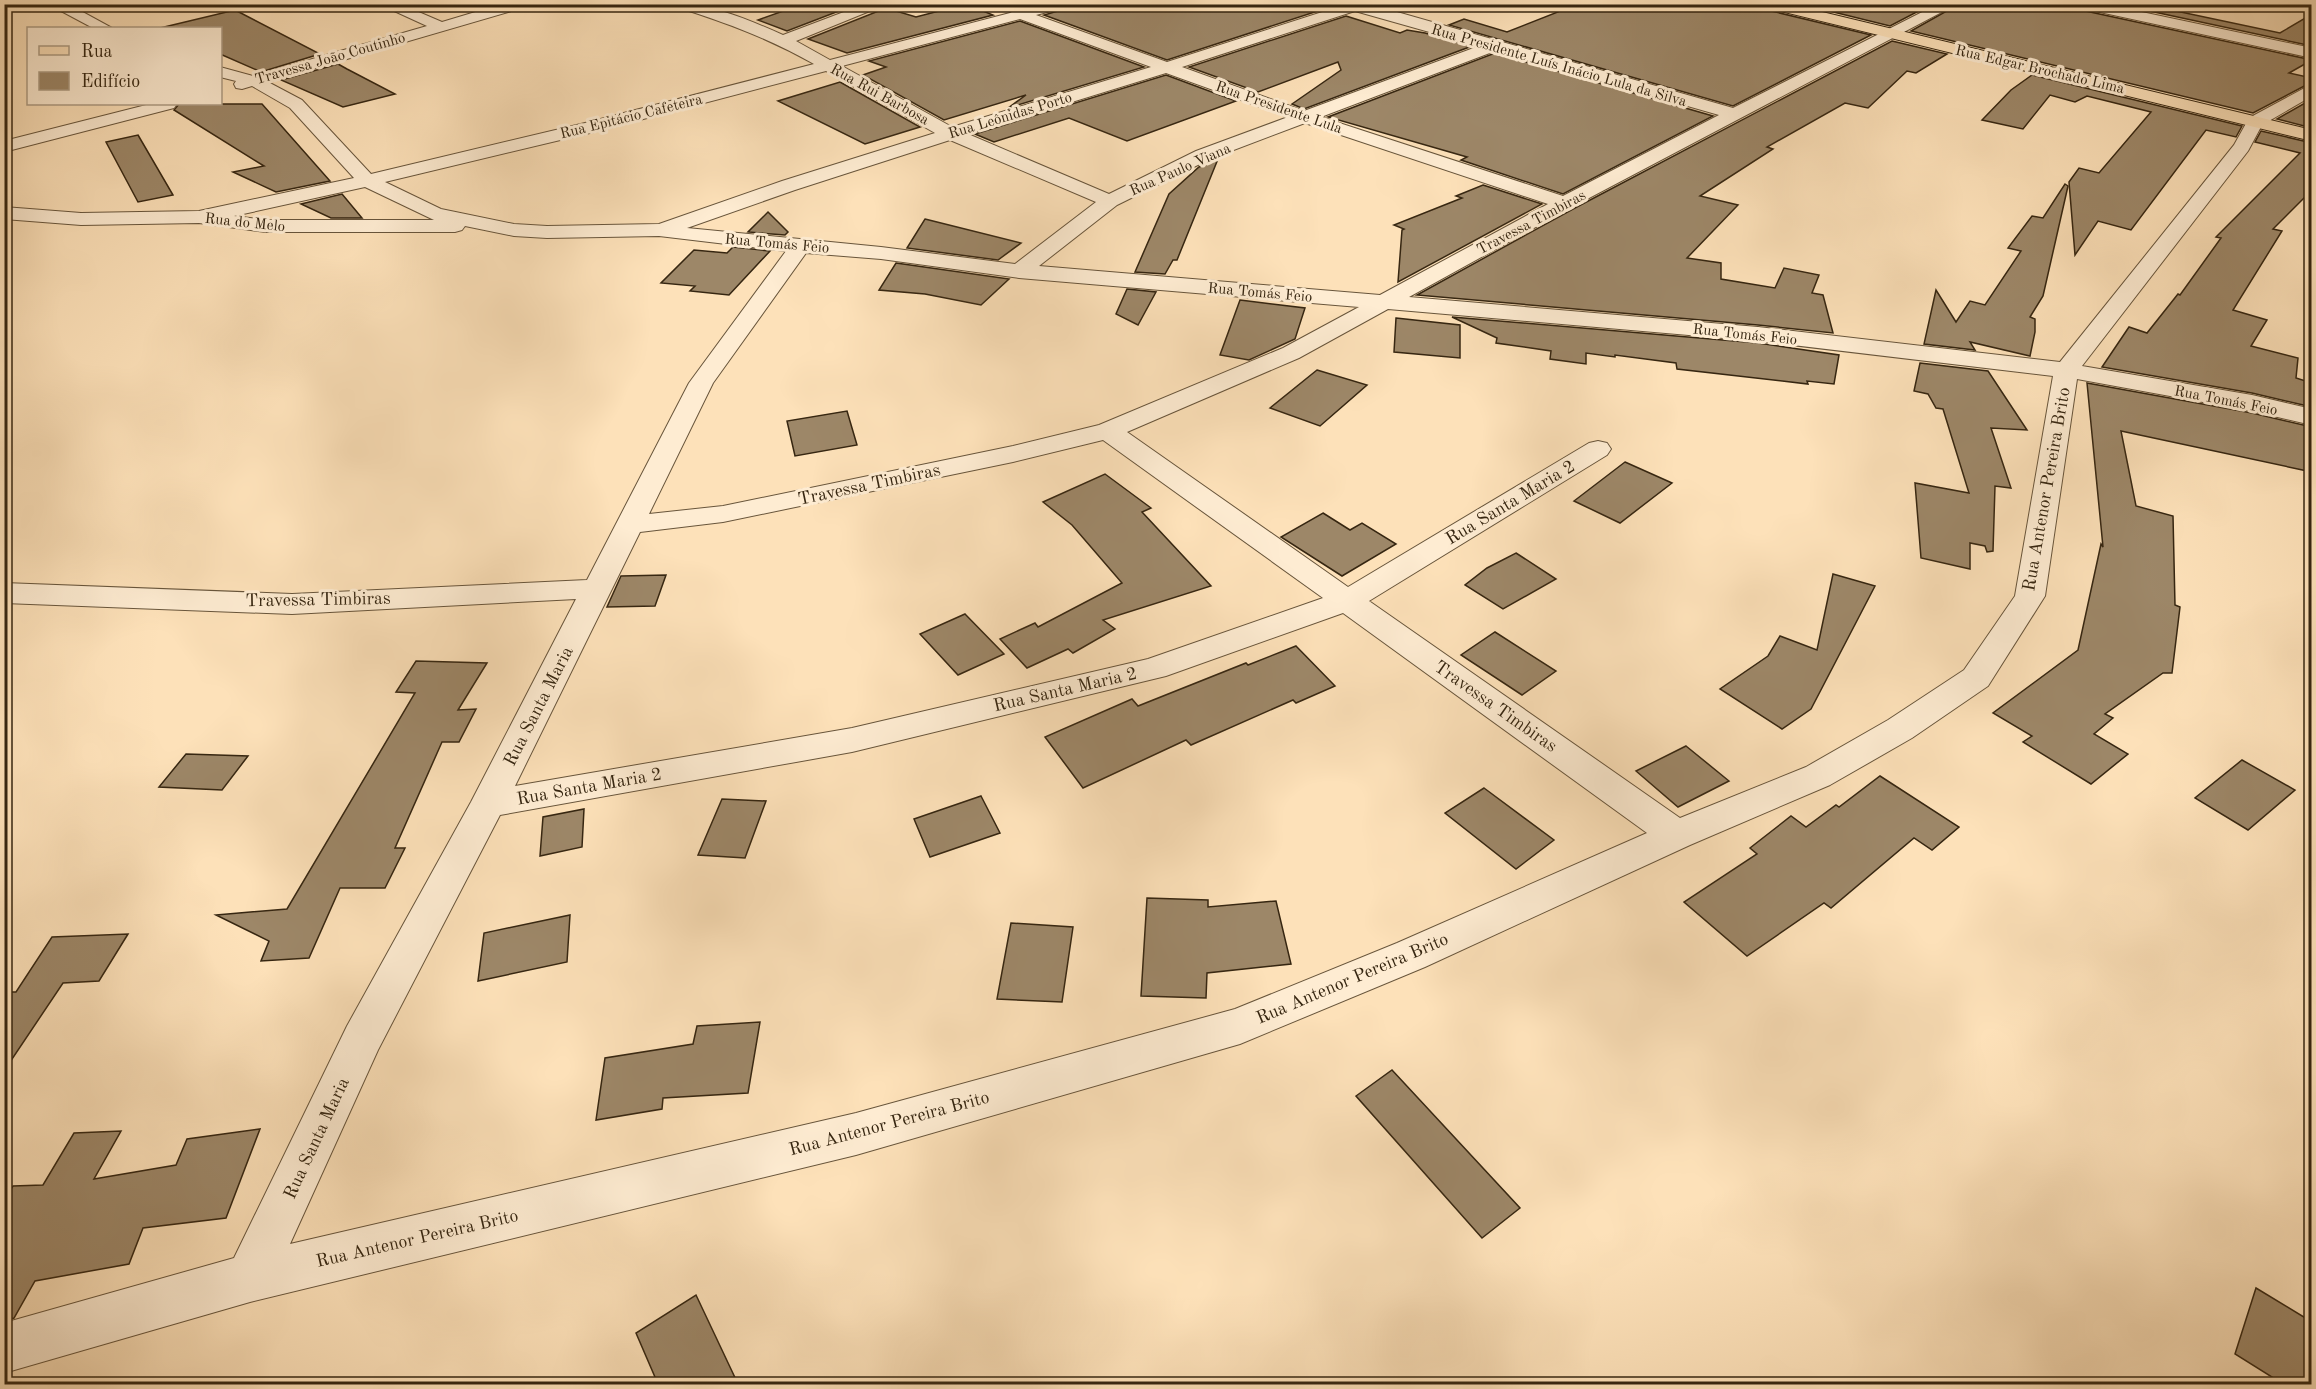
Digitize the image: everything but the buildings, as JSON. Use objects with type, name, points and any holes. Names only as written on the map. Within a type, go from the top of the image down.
[{"type":"main road","name":"Rua Edgar Brochado Lima","points":[[1769,4],[2312,136]]},
{"type":"street","points":[[60,7],[86,4]]},
{"type":"street","name":"Travessa João Coutinho","points":[[386,4],[440,26]]},
{"type":"street","name":"Travessa João Coutinho","points":[[222,89],[520,4]]},
{"type":"street","name":"Rua Rui Barbosa","points":[[682,4],[753,27],[783,40],[949,133],[1110,201]]},
{"type":"street","points":[[783,40],[880,4]]},
{"type":"street","name":"Rua Presidente Lula","points":[[995,4],[1307,118],[1565,203]]},
{"type":"street","name":"Rua Epitácio Cafeteira","points":[[199,217],[367,182],[828,66],[1060,4]]},
{"type":"street","name":"Travessa Timbiras","points":[[628,525],[723,514],[1012,454],[1108,431],[1291,353],[1565,203],[1950,4]]},
{"type":"street","points":[[2081,4],[2312,54]]},
{"type":"street","name":"Rua Presidente Luís Inácio Lula da Silva","points":[[1354,5],[1492,47],[1737,115]]},
{"type":"street","name":"Rua Leônidas Porto","points":[[659,230],[949,133],[1167,67],[1354,5]]},
{"type":"street","points":[[60,7],[102,27]]},
{"type":"street","name":"Rua Paulo Viana","points":[[1019,271],[1110,201],[1203,155],[1492,47]]},
{"type":"street","name":"Rua Tomás Feio","points":[[222,73],[254,81],[296,104],[367,182],[435,214],[485,226],[547,232],[659,230],[1019,271],[1758,334],[2067,370],[2252,403],[2312,417]]},
{"type":"street","points":[[2255,122],[2312,89]]},
{"type":"street","points":[[4,147],[164,105]]},
{"type":"street","name":"Rua Antenor Pereira Brito","points":[[4,1348],[250,1278],[856,1134],[1240,1026],[1410,955],[1677,835],[1818,776],[1900,729],[1976,678],[2030,596],[2067,370],[2242,147],[2255,122]]},
{"type":"street","name":"Rua do Melo","points":[[4,213],[81,219],[199,217],[266,226],[485,226]]},
{"type":"street","name":"Rua Santa Maria","points":[[250,1278],[362,1039],[488,804],[701,383],[801,245]]},
{"type":"street","name":"Travessa Timbiras","points":[[1108,431],[1677,835]]},
{"type":"street","name":"Rua Santa Maria 2","points":[[488,804],[852,740],[1155,668],[1348,600],[1598,449]]},
{"type":"street","name":"Travessa Timbiras","points":[[4,593],[292,604],[478,592],[595,589]]}]
